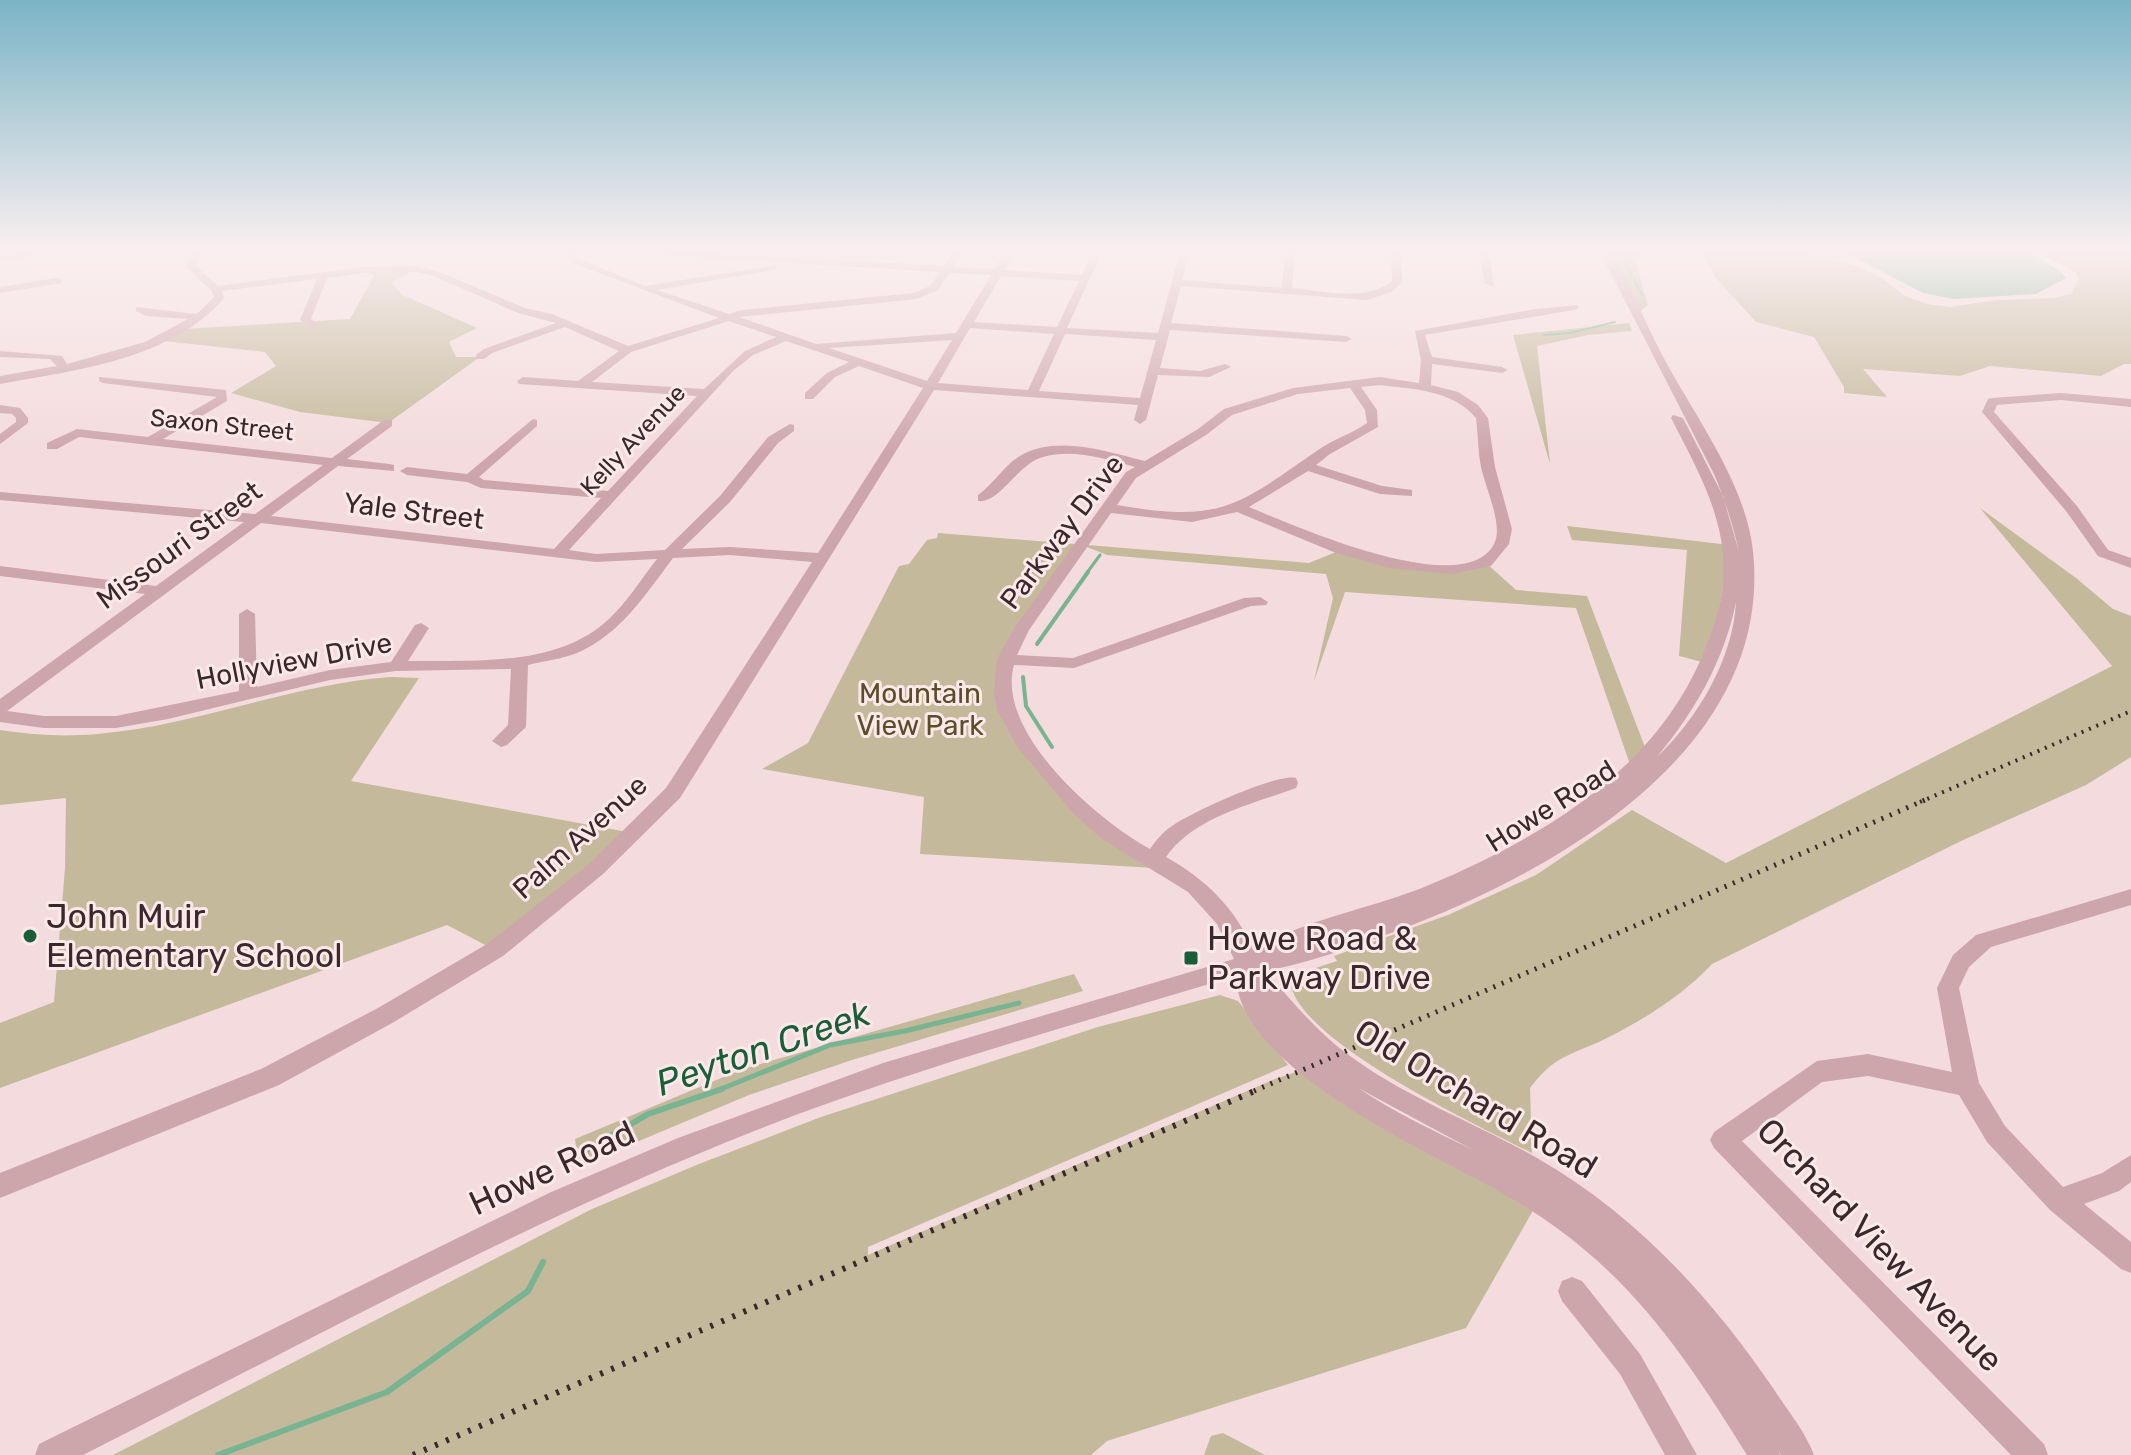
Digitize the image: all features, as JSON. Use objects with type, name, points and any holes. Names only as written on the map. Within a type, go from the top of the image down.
[{"type":"street","points":[[0,380],[64,368],[153,341],[195,320]]},
{"type":"street","points":[[305,320],[313,325]]},
{"type":"street","points":[[556,320],[627,350]]},
{"type":"street","points":[[582,384],[627,350],[688,333],[721,320]]},
{"type":"street","points":[[736,320],[930,386],[1143,402]]},
{"type":"street","name":"Palm Avenue","points":[[0,1186],[270,1077],[386,1015],[495,950],[596,869],[673,793],[824,558],[969,320]]},
{"type":"street","points":[[1032,393],[1067,320]]},
{"type":"street","points":[[1140,420],[1167,320]]},
{"type":"street","points":[[1425,387],[1427,360],[1419,333],[1500,320]]},
{"type":"street","name":"Howe Road","points":[[1247,964],[1269,949],[1392,909],[1500,862],[1578,816],[1633,773],[1683,715],[1710,664],[1727,610],[1731,576],[1729,541],[1711,486],[1627,320]]},
{"type":"street","name":"Howe Road","points":[[50,1455],[558,1202],[709,1137],[766,1114],[883,1075],[1247,964],[1277,962],[1403,920],[1511,872],[1588,825],[1643,785],[1682,745],[1716,694],[1739,638],[1746,593],[1746,553],[1741,525],[1701,437],[1640,320]]},
{"type":"street","points":[[480,357],[488,351],[565,324]]},
{"type":"street","points":[[814,346],[963,330],[1164,332],[1346,339]]},
{"type":"street","name":"Kelly Avenue","points":[[557,554],[610,495],[749,353],[786,337]]},
{"type":"street","points":[[0,354],[50,356],[58,358],[64,368]]},
{"type":"street","points":[[1427,360],[1502,370]]},
{"type":"street","points":[[809,396],[831,375],[858,362]]},
{"type":"street","points":[[1153,371],[1205,373],[1219,372],[1225,367]]},
{"type":"street","points":[[103,379],[222,393],[223,398],[153,439]]},
{"type":"street","points":[[523,381],[708,393]]},
{"type":"street","name":"Parkway Drive","points":[[1239,508],[1341,550],[1390,563],[1452,569],[1486,563],[1502,544],[1505,529],[1488,467],[1482,418],[1474,408],[1454,395],[1425,387],[1380,381],[1297,391],[1228,412],[1202,432],[1131,475],[1021,630],[1005,659],[1002,681],[1003,699],[1016,734],[1084,813],[1109,834],[1154,858],[1206,896],[1238,941],[1247,964]]},
{"type":"street","points":[[1109,508],[1192,521],[1218,517],[1239,508],[1307,466],[1326,450],[1359,436],[1374,424],[1371,410],[1352,383]]},
{"type":"street","points":[[2131,403],[2044,395],[2021,396],[1992,402],[1988,412],[2072,509],[2103,553],[2131,563]]},
{"type":"street","points":[[0,409],[16,411],[22,418],[22,423],[0,440]]},
{"type":"street","name":"Missouri Street","points":[[0,708],[388,423]]},
{"type":"street","points":[[470,478],[533,423]]},
{"type":"street","name":"Hollyview Drive","points":[[0,716],[44,722],[116,722],[330,675],[396,666],[520,664],[569,650],[597,636],[616,621],[669,554],[725,499],[773,440],[790,428]]},
{"type":"street","name":"Saxon Street","points":[[52,446],[77,433],[153,439],[389,468]]},
{"type":"street","points":[[983,498],[999,488],[1014,466],[1038,452],[1070,451],[1145,465]]},
{"type":"street","points":[[1307,466],[1380,490],[1407,493]]},
{"type":"street","points":[[407,471],[470,478],[481,484],[610,495]]},
{"type":"street","name":"Yale Street","points":[[0,496],[260,519],[596,558],[730,551],[824,558]]},
{"type":"street","points":[[0,571],[162,591]]},
{"type":"street","points":[[1005,659],[1074,663],[1250,601],[1260,602]]},
{"type":"street","points":[[247,614],[248,693]]},
{"type":"street","points":[[396,666],[421,628]]},
{"type":"street","points":[[501,741],[517,727],[520,664]]},
{"type":"street","points":[[1154,858],[1161,843],[1179,829],[1289,783]]},
{"type":"street","points":[[2131,897],[1984,941],[1961,961],[1948,988],[1967,1086],[1996,1134],[2059,1201],[2131,1259]]},
{"type":"street","name":"Old Orchard Road","points":[[1247,964],[1247,986],[1264,1019],[1286,1044],[1333,1085],[1407,1132],[1539,1200],[1624,1266],[1667,1312],[1717,1377],[1765,1455]]},
{"type":"street","name":"Old Orchard Road","points":[[1247,964],[1298,1026],[1360,1077],[1520,1162],[1595,1212],[1633,1243],[1684,1294],[1748,1376],[1799,1455]]},
{"type":"street","name":"Orchard View Avenue","points":[[1967,1086],[1868,1065],[1817,1072],[1723,1140],[2033,1455]]},
{"type":"street","points":[[2059,1201],[2110,1182],[2131,1167]]},
{"type":"street","points":[[1572,1291],[1630,1364],[1682,1455]]},
{"type":"green space","points":[[335,320],[459,320],[477,328],[449,342],[456,357],[480,357],[388,423],[300,412],[231,393],[276,366],[265,352],[155,340],[183,329]]},
{"type":"green space","points":[[1754,320],[2131,320],[2131,364],[2124,364],[2101,376],[1990,366],[1960,376],[1863,369],[1887,397],[1844,393],[1844,387],[1814,337]]},
{"type":"green space","points":[[1629,323],[1632,331],[1588,335],[1537,346],[1550,464],[1513,335]]},
{"type":"green space","points":[[1980,508],[2113,609],[2131,616],[2131,757],[2086,785],[1961,841],[1712,964],[1652,1013],[1558,1061],[1530,1088],[1532,1153],[1434,1103],[1355,1054],[1323,1029],[1300,1004],[1290,981],[1297,974],[1337,961],[1334,956],[1448,915],[1536,875],[1632,810],[1726,863],[2112,666]]},
{"type":"green space","points":[[1567,526],[1730,545],[1710,664],[1679,656],[1687,550],[1572,540]]},
{"type":"green space","name":"Mountain View Park","points":[[938,533],[1309,563],[1341,550],[1452,569],[1486,563],[1516,590],[1587,596],[1648,755],[1633,773],[1576,608],[1345,592],[1314,681],[1333,598],[1326,574],[1107,555],[1082,545],[1007,654],[1016,735],[1084,813],[1171,869],[920,854],[924,797],[762,769],[808,743],[899,566],[909,564],[927,540],[937,538]]},
{"type":"green space","points":[[391,677],[419,678],[351,781],[633,833],[495,950],[447,925],[0,1088],[0,1023],[54,1002],[65,868],[66,798],[0,805],[0,730],[73,735],[134,730],[317,688]]},
{"type":"green space","points":[[1074,974],[1083,991],[852,1060],[749,1095],[579,1166],[575,1139],[743,1069]]},
{"type":"green space","points":[[1220,995],[1238,1001],[1288,1065],[868,1247],[868,1255],[1275,1079],[1311,1067],[1539,1200],[1466,1328],[1107,1441],[1091,1455],[113,1455],[592,1209],[699,1164],[821,1117],[1098,1027]]},
{"type":"green space","points":[[1223,1433],[1265,1455],[1204,1455],[1211,1436]]},
{"type":"waterway","name":"Peyton Creek","points":[[1544,335],[1570,333],[1615,322]]},
{"type":"waterway","name":"Peyton Creek","points":[[1086,574],[1100,555]]},
{"type":"waterway","name":"Peyton Creek","points":[[1037,644],[1088,572]]},
{"type":"waterway","name":"Peyton Creek","points":[[1023,677],[1026,706],[1052,747]]},
{"type":"waterway","name":"Peyton Creek","points":[[716,1091],[830,1045],[905,1031],[1019,1003]]},
{"type":"waterway","name":"Peyton Creek","points":[[580,1154],[648,1114],[722,1089]]},
{"type":"waterway","name":"Peyton Creek","points":[[218,1455],[387,1392],[528,1291],[543,1262]]},
{"type":"railway","points":[[1920,802],[2131,711]]},
{"type":"railway","points":[[1254,1091],[1925,800]]},
{"type":"railway","points":[[413,1455],[1259,1089]]},
{"type":"place","name":"John Muir Elementary School","points":[[30,936]]},
{"type":"place","name":"Howe Road & Parkway Drive","points":[[1191,958]]}]
